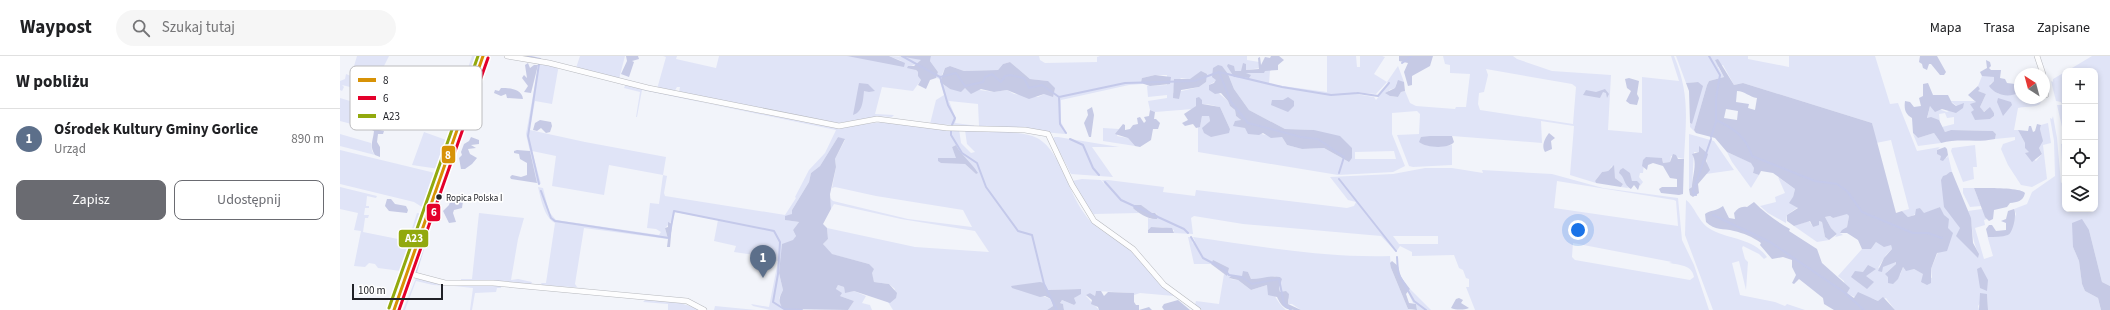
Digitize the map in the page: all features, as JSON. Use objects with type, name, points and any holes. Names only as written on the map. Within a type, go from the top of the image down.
[{"type":"main road","points":[[479,66],[483,56]]},
{"type":"main road","points":[[394,310],[457,130]]},
{"type":"street","points":[[507,56],[549,63],[655,90],[839,126],[877,119],[947,128],[1025,130],[1048,134],[1072,185],[1094,221],[1133,249],[1164,285],[1198,310]]},
{"type":"street","points":[[2037,56],[2041,68]]},
{"type":"street","points":[[407,273],[445,283],[493,283],[687,301],[704,310]]},
{"type":"shaded area","points":[[357,56],[389,56],[384,66],[354,66]]},
{"type":"shaded area","points":[[472,56],[478,56],[475,66],[469,66]]},
{"type":"shaded area","points":[[487,56],[491,56],[482,82],[482,70]]},
{"type":"shaded area","points":[[580,56],[625,56],[619,79],[576,68]]},
{"type":"shaded area","points":[[626,56],[638,56],[639,59],[632,61],[634,62],[629,77],[621,74],[627,61]]},
{"type":"shaded area","points":[[663,56],[677,56],[676,59],[716,68],[719,56],[847,56],[902,61],[889,56],[912,57],[921,60],[921,62],[911,66],[918,72],[921,80],[913,91],[882,87],[875,114],[894,115],[892,117],[884,116],[830,123],[679,92],[680,87],[677,87],[674,92],[657,89],[666,57]]},
{"type":"shaded area","points":[[847,56],[889,56],[905,63],[904,67]]},
{"type":"shaded area","points":[[899,56],[931,56],[930,61],[938,72],[936,78],[930,80],[926,89],[918,85],[921,80],[918,76],[918,72],[907,68],[908,66],[914,66],[921,60]]},
{"type":"shaded area","points":[[931,56],[1039,56],[1040,60],[1045,63],[1097,62],[1097,57],[1100,56],[1247,56],[1247,60],[1259,62],[1261,68],[1246,70],[1246,64],[1241,71],[1235,71],[1228,64],[1240,78],[1249,78],[1246,73],[1247,72],[1270,70],[1269,84],[1327,92],[1327,56],[1356,56],[1357,67],[1360,67],[1360,56],[1382,56],[1385,57],[1374,74],[1387,82],[1398,66],[1404,82],[1397,82],[1395,88],[1389,90],[1390,96],[1398,97],[1401,92],[1405,91],[1410,103],[1416,106],[1455,109],[1456,107],[1466,107],[1470,74],[1450,73],[1450,65],[1445,64],[1443,56],[1513,56],[1517,59],[1552,71],[1611,75],[1608,130],[1642,133],[1642,77],[1679,81],[1671,56],[1674,56],[1683,82],[1685,95],[1686,119],[1684,159],[1671,156],[1670,162],[1663,163],[1662,158],[1654,158],[1644,164],[1643,173],[1640,173],[1639,177],[1643,182],[1640,186],[1640,184],[1632,181],[1627,171],[1623,175],[1628,188],[1621,187],[1623,184],[1615,178],[1612,166],[1608,171],[1602,172],[1595,181],[1596,183],[1570,175],[1574,126],[1541,121],[1542,143],[1452,136],[1445,146],[1452,145],[1452,165],[1413,167],[1409,166],[1397,135],[1419,134],[1420,114],[1417,111],[1392,113],[1392,134],[1405,166],[1393,172],[1338,175],[1198,152],[1198,127],[1200,127],[1202,116],[1209,116],[1210,121],[1203,128],[1230,129],[1220,107],[1213,105],[1203,104],[1193,109],[1155,112],[1150,110],[1148,101],[1167,98],[1167,95],[1148,97],[1147,86],[1167,85],[1167,75],[1155,75],[1142,78],[1142,84],[1129,85],[1061,100],[1061,122],[1066,132],[1065,134],[979,126],[978,104],[949,101],[956,119],[955,123],[978,126],[930,124],[936,100],[944,95],[940,82],[950,89],[965,88],[994,92],[1007,90],[1014,94],[1038,97],[1044,94],[1048,81],[1030,79],[1010,62],[1003,64],[998,70],[964,71],[950,66],[945,68],[940,79],[936,78],[938,72],[930,61]],"holes":[[[1486,69],[1572,84],[1576,87],[1573,124],[1480,110],[1478,104],[1479,93],[1484,92],[1488,75]],[[1228,74],[1234,89],[1249,110],[1285,129],[1314,130],[1349,162],[1324,148],[1302,149],[1287,145],[1282,137],[1265,135],[1253,131],[1243,125],[1228,101],[1209,85]],[[1181,78],[1206,82],[1199,87],[1173,93],[1174,87]],[[1387,82],[1389,84],[1376,100],[1374,97],[1355,94],[1355,92],[1376,94]],[[1394,151],[1396,159],[1355,159],[1355,152]]]},
{"type":"shaded area","points":[[1271,56],[1279,56],[1284,60],[1278,65],[1278,70],[1265,71],[1264,73],[1246,73],[1251,75],[1249,78],[1234,77],[1227,66],[1228,64],[1234,66],[1235,71],[1241,71],[1243,63],[1246,64],[1246,70],[1259,69],[1258,58],[1260,57],[1261,65],[1265,57],[1270,58]]},
{"type":"shaded area","points":[[1399,56],[1433,56],[1430,66],[1412,76],[1412,85],[1408,86],[1404,72],[1408,63],[1399,61]]},
{"type":"shaded area","points":[[1676,56],[1748,56],[1748,59],[1789,67],[1789,56],[1875,56],[1890,104],[1898,103],[1917,151],[1940,147],[1937,150],[1947,158],[1948,155],[1952,172],[1946,175],[1955,220],[1979,254],[1974,242],[1968,211],[1982,209],[1987,219],[1984,220],[1985,225],[1975,228],[1984,259],[1993,256],[1987,235],[1988,237],[2008,235],[2016,214],[2014,209],[2027,204],[2032,192],[2055,176],[2054,141],[2050,118],[2052,119],[2053,116],[2062,182],[2062,212],[2098,212],[2098,68],[2072,68],[2092,56],[2110,56],[2110,286],[2102,282],[2089,230],[2073,247],[2079,261],[2082,284],[2085,291],[2098,298],[2101,310],[1988,310],[1987,294],[1978,306],[1979,310],[1895,310],[1886,298],[1878,301],[1870,298],[1854,297],[1846,293],[1844,281],[1838,276],[1862,249],[1871,249],[1876,242],[1891,245],[1892,249],[1886,255],[1878,268],[1895,262],[1897,263],[1887,272],[1900,275],[1903,267],[1905,270],[1914,269],[1932,278],[1931,269],[1948,228],[1940,207],[1924,214],[1920,208],[1915,214],[1908,217],[1902,211],[1909,209],[1891,140],[1876,143],[1872,123],[1743,83],[1734,85],[1723,65],[1718,67],[1724,77],[1709,81],[1707,85],[1694,130],[1696,133],[1690,127],[1690,123],[1692,124],[1698,82],[1686,83]]},
{"type":"shaded area","points":[[1920,56],[1937,56],[1946,72],[1944,75],[1940,75],[1931,64],[1929,64],[1927,70],[1923,68],[1922,64],[1919,62]]},
{"type":"shaded area","points":[[1718,59],[1734,85],[1743,83],[1872,123],[1896,213],[1902,211],[1908,217],[1915,215],[1916,209],[1920,208],[1924,213],[1940,207],[1944,215],[1949,219],[1948,228],[1953,233],[1947,251],[1937,253],[1931,269],[1931,283],[1927,285],[1921,282],[1923,274],[1914,269],[1906,271],[1903,267],[1898,279],[1893,284],[1888,283],[1888,277],[1885,274],[1896,264],[1896,262],[1883,267],[1882,272],[1878,271],[1884,258],[1892,249],[1891,245],[1884,247],[1876,242],[1871,249],[1862,249],[1858,240],[1847,233],[1840,233],[1847,227],[1849,216],[1847,214],[1833,218],[1830,216],[1825,217],[1831,228],[1837,234],[1829,240],[1825,237],[1822,222],[1819,221],[1819,225],[1813,227],[1810,221],[1794,226],[1787,221],[1787,215],[1798,208],[1789,203],[1793,197],[1795,189],[1773,173],[1761,171],[1759,175],[1753,173],[1754,168],[1751,163],[1727,152],[1715,138],[1696,133],[1694,130],[1709,81],[1724,77],[1715,60]],"holes":[[[1737,91],[1757,98],[1755,110],[1748,108],[1749,104],[1736,102]],[[1726,109],[1738,111],[1737,120],[1724,118]]]},
{"type":"shaded area","points":[[1986,60],[1990,62],[1991,66],[1989,68],[1991,70],[2001,70],[2000,78],[2005,79],[2007,83],[2014,84],[2014,94],[2003,95],[1995,92],[1989,86],[1994,81],[1994,77],[1982,76],[1980,72],[1987,68]]},
{"type":"shaded area","points":[[539,62],[557,67],[558,70],[552,104],[535,101],[530,130],[666,157],[663,175],[609,165],[604,195],[552,186],[556,156],[532,151],[541,184],[537,183],[526,134]]},
{"type":"shaded area","points":[[1010,62],[1030,79],[1048,81],[1055,88],[1053,97],[1044,94],[1029,99],[1007,90],[994,92],[981,89],[971,94],[965,88],[961,92],[950,89],[940,82],[945,68],[950,66],[964,71],[998,70],[1003,64]]},
{"type":"shaded area","points":[[528,63],[530,68],[534,65],[538,65],[531,93],[524,92],[528,86],[522,78],[524,75],[527,78],[525,65]]},
{"type":"shaded area","points":[[1218,65],[1222,66],[1228,74],[1234,89],[1249,110],[1285,129],[1314,130],[1340,136],[1352,148],[1352,158],[1349,162],[1324,148],[1302,149],[1287,145],[1282,137],[1271,138],[1263,133],[1259,135],[1248,134],[1245,128],[1233,126],[1235,121],[1241,120],[1236,116],[1235,110],[1230,106],[1228,101],[1221,93],[1215,94],[1209,90],[1209,85],[1214,83],[1216,80],[1212,77],[1213,68]]},
{"type":"shaded area","points":[[1201,71],[1207,74],[1206,82],[1199,87],[1181,90],[1179,99],[1173,98],[1174,79],[1190,79]]},
{"type":"shaded area","points":[[346,74],[350,76],[350,87],[342,85],[344,87],[342,91],[340,90],[340,81],[345,79]]},
{"type":"shaded area","points":[[2062,74],[2062,105],[2061,102],[2056,101],[2051,81],[2053,82],[2053,79]]},
{"type":"shaded area","points":[[1155,75],[1171,77],[1170,84],[1150,86],[1141,83],[1142,78]]},
{"type":"shaded area","points":[[1990,75],[1994,77],[1994,81],[1990,84],[1991,88],[1999,94],[2014,94],[2014,104],[2040,104],[2018,108],[2014,130],[2018,130],[2030,152],[2026,153],[2036,161],[2042,154],[2039,148],[2042,138],[2040,129],[2041,125],[2048,123],[2051,143],[2043,145],[2047,179],[2032,187],[2021,185],[2008,165],[2001,149],[2003,144],[2015,140],[2015,137],[1995,139],[1996,134],[1993,131],[1951,130],[1945,132],[1942,127],[1954,124],[1954,117],[1947,118],[1945,113],[1939,114],[1940,123],[1939,120],[1927,119],[1930,106],[1947,112],[1957,106],[1950,101],[1975,101],[1976,102],[1971,104],[1981,119],[1990,119],[1994,116],[1994,113],[1990,108],[1983,112],[1980,107],[1986,94],[1977,91],[1980,89],[1978,86],[1982,76]]},
{"type":"shaded area","points":[[1629,78],[1639,81],[1637,94],[1639,98],[1637,105],[1630,104],[1626,101],[1631,91],[1627,88],[1625,79]]},
{"type":"shaded area","points":[[1398,80],[1404,82],[1405,91],[1401,92],[1398,97],[1390,96],[1385,93],[1395,88]]},
{"type":"shaded area","points":[[1698,82],[1703,86],[1692,124],[1690,123],[1689,91],[1686,83]]},
{"type":"shaded area","points":[[859,83],[868,84],[875,91],[864,91],[861,108],[853,115]]},
{"type":"shaded area","points":[[1928,83],[1933,95],[1948,95],[1952,103],[1956,106],[1964,103],[1963,108],[1956,113],[1942,109],[1935,112],[1930,106],[1927,118],[1931,117],[1939,120],[1945,132],[1951,130],[1993,131],[1996,134],[1995,139],[1941,143],[1934,133],[1918,138],[1913,133],[1912,118],[1906,111],[1905,101],[1910,102],[1914,107],[1921,106],[1919,98],[1923,96],[1923,84]]},
{"type":"shaded area","points":[[626,84],[706,103],[833,127],[885,122],[959,129],[961,143],[971,153],[975,152],[967,144],[965,130],[1014,132],[1033,136],[1047,145],[1059,163],[1078,204],[1089,219],[1099,229],[1128,248],[1174,296],[1140,293],[1134,295],[1133,293],[1096,291],[1095,296],[1090,293],[1086,296],[1099,310],[1064,310],[1063,304],[1060,303],[1062,300],[1074,305],[1074,298],[1081,289],[1048,290],[1045,286],[1038,283],[1014,286],[1051,299],[1053,306],[1047,310],[893,310],[888,302],[895,289],[889,284],[874,282],[869,264],[831,254],[823,244],[828,239],[827,228],[915,247],[989,252],[975,231],[901,219],[834,204],[831,209],[830,198],[833,201],[908,219],[972,227],[963,210],[876,196],[835,187],[832,188],[836,167],[835,159],[845,140],[838,137],[820,166],[811,173],[809,182],[792,210],[792,214],[786,220],[799,222],[793,230],[796,236],[779,273],[783,290],[779,298],[783,309],[786,310],[770,310],[753,306],[751,304],[769,307],[778,261],[758,257],[753,266],[755,255],[734,252],[736,246],[714,241],[718,220],[675,212],[672,224],[671,222],[665,228],[668,239],[584,228],[575,284],[577,287],[586,288],[542,285],[541,283],[546,283],[555,223],[548,217],[538,187],[543,188],[549,212],[556,220],[659,235],[661,232],[656,229],[647,228],[650,203],[659,204],[663,175],[667,176],[664,193],[665,196],[785,215],[796,198],[795,197],[809,170],[825,153],[836,130],[642,90],[636,117],[640,92],[624,88]],"holes":[[[956,145],[971,166],[976,174],[965,164],[939,158],[957,158],[952,147]]]},
{"type":"shaded area","points":[[1978,86],[1980,89],[1978,91],[1986,94],[1980,107],[1984,112],[1990,107],[1994,113],[1994,116],[1990,119],[1975,120],[1971,112],[1974,110],[1970,104],[1976,102],[1968,95]]},
{"type":"shaded area","points":[[501,88],[518,91],[523,99],[507,98],[506,94],[501,96],[494,93],[495,90],[499,91]]},
{"type":"shaded area","points":[[1605,89],[1609,94],[1607,98],[1606,93],[1603,92],[1600,98],[1583,95],[1586,90],[1596,92]]},
{"type":"shaded area","points":[[1199,97],[1202,100],[1202,104],[1220,107],[1230,129],[1229,133],[1211,137],[1204,133],[1202,128],[1210,121],[1209,116],[1202,116],[1200,127],[1196,128],[1193,124],[1185,126],[1182,123],[1188,120],[1184,114],[1196,106],[1196,98]]},
{"type":"shaded area","points":[[1288,97],[1294,101],[1294,106],[1288,112],[1271,105],[1272,100],[1283,100]]},
{"type":"shaded area","points":[[340,98],[350,101],[350,124],[340,121]]},
{"type":"shaded area","points":[[1998,98],[2011,102],[2012,105],[2003,116],[1997,102]]},
{"type":"shaded area","points":[[2057,105],[2062,105],[2062,127]]},
{"type":"shaded area","points":[[1092,107],[1094,115],[1091,137],[1089,137],[1084,123],[1088,115],[1087,110]]},
{"type":"shaded area","points":[[1150,110],[1155,112],[1154,119],[1160,123],[1158,129],[1153,129],[1151,140],[1140,147],[1135,146],[1128,138],[1115,134],[1123,124],[1125,125],[1125,130],[1138,124],[1137,118],[1140,117],[1144,123],[1146,121],[1144,117],[1149,116]]},
{"type":"shaded area","points":[[540,120],[551,122],[552,126],[550,132],[546,133],[541,128],[537,131],[533,130],[535,123]]},
{"type":"shaded area","points":[[2037,124],[2041,125],[2040,129],[2043,141],[2039,148],[2042,154],[2032,162],[2025,153],[2029,152],[2025,148],[2025,143],[2018,130],[2028,131],[2029,126],[2031,126],[2033,132],[2035,131]]},
{"type":"shaded area","points":[[1103,128],[1119,129],[1117,136],[1128,138],[1135,146],[1103,141]]},
{"type":"shaded area","points":[[372,130],[384,131],[383,134],[378,134],[377,142],[380,147],[380,157],[375,155],[372,149],[374,131]]},
{"type":"shaded area","points":[[461,130],[465,130],[454,163],[450,162]]},
{"type":"shaded area","points":[[424,132],[449,141],[439,169],[412,165]]},
{"type":"shaded area","points":[[1549,133],[1555,138],[1551,141],[1552,149],[1545,152],[1543,145]]},
{"type":"shaded area","points":[[1934,133],[1941,143],[1918,146],[1913,134],[1918,138]]},
{"type":"shaded area","points":[[340,134],[371,143],[372,151],[375,155],[340,146]]},
{"type":"shaded area","points":[[1689,134],[1714,141],[1734,170],[1706,174],[1707,156],[1699,152],[1694,152],[1692,187],[1689,189]]},
{"type":"shaded area","points":[[1452,136],[1454,142],[1447,146],[1437,147],[1427,146],[1419,142],[1421,137]]},
{"type":"shaded area","points":[[471,137],[479,140],[479,144],[471,145],[476,148],[468,149],[470,154],[477,158],[465,169],[461,169],[459,158],[462,155],[461,152],[464,144],[469,141]]},
{"type":"shaded area","points":[[838,137],[845,139],[835,159],[836,167],[830,194],[831,209],[823,224],[827,228],[828,239],[823,244],[832,254],[869,264],[874,269],[872,273],[874,282],[889,284],[897,293],[896,298],[890,303],[854,291],[845,293],[844,287],[838,285],[836,289],[842,293],[840,296],[854,301],[848,310],[783,309],[780,304],[780,297],[783,290],[779,273],[782,244],[793,240],[796,236],[793,230],[799,222],[785,220],[785,216],[792,214],[792,210],[809,182],[811,173],[820,166]]},
{"type":"shaded area","points":[[1054,137],[1119,147],[1092,147],[1113,177],[1071,174],[1053,139]]},
{"type":"shaded area","points":[[956,145],[978,173],[976,174],[965,164],[941,163],[938,161],[938,158],[956,158],[952,147]]},
{"type":"shaded area","points":[[1975,145],[1977,167],[1973,167],[1974,179],[1963,182],[1951,151],[1952,148]]},
{"type":"shaded area","points":[[1699,146],[1708,154],[1706,161],[1710,170],[1698,184],[1699,193],[1693,197],[1690,195],[1689,189],[1692,187],[1695,161],[1692,154],[1699,152]]},
{"type":"shaded area","points":[[1945,147],[1948,155],[1943,161],[1940,160],[1941,156],[1937,154],[1937,150]]},
{"type":"shaded area","points":[[340,150],[435,173],[422,207],[414,202],[340,184]]},
{"type":"shaded area","points":[[514,151],[530,151],[537,183],[511,179],[510,177],[512,175],[521,177],[527,175],[527,163],[520,159],[519,154],[514,153]]},
{"type":"shaded area","points":[[1727,152],[1752,163],[1754,168],[1753,173],[1759,175],[1751,188],[1732,162]]},
{"type":"shaded area","points":[[1673,154],[1676,155],[1678,159],[1684,159],[1683,194],[1679,195],[1661,193],[1659,189],[1662,187],[1677,187],[1677,179],[1670,178],[1663,166],[1653,163],[1648,165],[1647,170],[1642,166],[1643,160],[1646,157],[1662,158],[1663,163],[1670,162]]},
{"type":"shaded area","points":[[1614,165],[1615,178],[1623,184],[1621,187],[1596,183],[1595,181],[1602,172],[1608,171]]},
{"type":"shaded area","points":[[1425,168],[1452,168],[1483,173],[1482,170],[1552,174],[1603,188],[1678,198],[1682,240],[1694,265],[1709,310],[1475,310],[1466,287],[1469,287],[1469,279],[1466,278],[1463,270],[1459,268],[1454,255],[1412,256],[1412,252],[1400,246],[1396,252],[1381,236],[1243,224],[1194,216],[1191,218],[1193,234],[1174,233],[1174,230],[1162,227],[1151,227],[1148,230],[1148,218],[1151,219],[1158,216],[1156,213],[1152,213],[1142,206],[1136,211],[1139,213],[1094,214],[1095,216],[1084,202],[1072,181],[1082,179],[1101,180],[1106,186],[1102,180],[1108,180],[1164,187],[1163,192],[1195,196],[1196,190],[1347,208],[1354,206],[1356,202],[1348,200],[1330,177],[1393,174]],"holes":[[[1557,181],[1674,200],[1676,201],[1678,226],[1554,208]],[[1393,236],[1438,236],[1438,244],[1399,244]],[[1573,243],[1672,262],[1669,263],[1681,265],[1691,270],[1694,277],[1690,280],[1575,260],[1572,257]]]},
{"type":"shaded area","points":[[1623,168],[1630,173],[1632,181],[1637,181],[1640,184],[1638,190],[1634,185],[1631,189],[1627,186],[1619,173]]},
{"type":"shaded area","points":[[1952,172],[1971,218],[1973,243],[1979,254],[1978,258],[1956,236],[1960,228],[1944,207],[1941,180],[1943,176]]},
{"type":"shaded area","points":[[1778,177],[1795,189],[1793,197],[1798,207],[1787,215],[1786,223],[1768,213],[1760,206],[1776,202],[1775,197],[1785,193]]},
{"type":"shaded area","points":[[340,187],[377,196],[376,198],[367,196],[366,206],[369,206],[369,208],[365,208],[364,215],[369,215],[368,218],[365,218],[363,232],[408,241],[417,213],[423,214],[401,271],[378,268],[375,264],[369,263],[365,267],[354,266],[361,231],[354,230],[358,213],[340,209]]},
{"type":"shaded area","points":[[1963,188],[1974,188],[1981,206],[1970,207],[1963,193]]},
{"type":"shaded area","points":[[1974,188],[2009,189],[2022,191],[2025,193],[2023,198],[2019,201],[2010,203],[2007,207],[1994,210],[1993,219],[1989,221],[1985,217]]},
{"type":"shaded area","points":[[452,196],[458,197],[463,201],[462,208],[454,210],[453,213],[456,222],[449,223],[443,211],[449,205]]},
{"type":"shaded area","points":[[387,199],[391,199],[395,204],[406,206],[408,210],[407,213],[389,211],[385,206]]},
{"type":"shaded area","points":[[1686,200],[1707,227],[1755,246],[1767,257],[1764,259],[1759,254],[1743,246],[1742,248],[1745,259],[1748,262],[1746,290],[1739,261],[1732,263],[1740,295],[1775,302],[1785,306],[1787,304],[1805,310],[1713,310],[1685,235]]},
{"type":"shaded area","points":[[1754,202],[1771,217],[1790,229],[1789,231],[1817,249],[1822,263],[1850,288],[1847,293],[1854,298],[1858,292],[1878,301],[1883,297],[1895,310],[1834,310],[1824,304],[1823,298],[1799,279],[1794,284],[1792,283],[1796,275],[1792,267],[1792,260],[1783,257],[1772,259],[1760,245],[1761,243],[1755,239],[1730,230],[1713,227],[1706,222],[1705,214],[1723,206],[1729,218],[1735,219],[1734,213],[1737,210],[1741,207],[1747,207]]},
{"type":"shaded area","points":[[1135,205],[1141,205],[1152,213],[1155,213],[1158,216],[1157,219],[1141,214],[1133,208]]},
{"type":"shaded area","points":[[2014,209],[2015,219],[2010,234],[1998,237],[1988,237],[1986,229],[1989,225],[1992,225],[1996,231],[2006,230],[2006,223],[2001,221],[2006,219],[2008,211]]},
{"type":"shaded area","points":[[479,213],[524,218],[518,239],[511,280],[518,279],[532,282],[531,284],[461,281],[461,279],[472,279]]},
{"type":"shaded area","points":[[1847,213],[1849,216],[1847,227],[1840,233],[1843,235],[1835,237],[1837,234],[1831,228],[1825,217],[1830,216],[1833,218]]},
{"type":"shaded area","points":[[2082,219],[2089,230],[2102,282],[2110,286],[2110,310],[2101,310],[2098,298],[2085,291],[2082,284],[2079,261],[2073,247],[2072,223]]},
{"type":"shaded area","points":[[1809,221],[1813,227],[1819,221],[1822,222],[1825,237],[1829,240],[1817,242],[1794,226]]},
{"type":"shaded area","points":[[668,222],[672,224],[670,247],[667,247],[668,239],[665,228],[668,227]]},
{"type":"shaded area","points":[[1151,227],[1172,228],[1174,233],[1148,233],[1148,230]]},
{"type":"shaded area","points":[[1188,237],[1191,237],[1193,244],[1195,241],[1193,237],[1316,253],[1390,256],[1391,268],[1408,309],[1412,310],[1301,310],[1292,304],[1288,304],[1289,299],[1280,292],[1279,288],[1281,282],[1275,276],[1263,279],[1251,279],[1248,272],[1242,276],[1231,276],[1230,279],[1238,280],[1251,290],[1267,285],[1286,310],[1200,310],[1188,301],[1189,300],[1195,305],[1196,301],[1219,304],[1224,274],[1228,276],[1212,261],[1211,264],[1194,264]]},
{"type":"shaded area","points":[[423,240],[427,240],[417,273],[413,267]]},
{"type":"shaded area","points":[[1213,260],[1229,268],[1227,276],[1211,264]]},
{"type":"shaded area","points":[[1392,261],[1398,266],[1401,277],[1410,289],[1406,294],[1409,303],[1416,304],[1417,310],[1408,309],[1391,268],[1390,263]]},
{"type":"shaded area","points":[[1868,265],[1876,269],[1866,276],[1874,282],[1867,289],[1851,277],[1855,271],[1863,272]]},
{"type":"shaded area","points":[[1981,267],[1988,280],[1987,291],[1980,288],[1977,269]]},
{"type":"shaded area","points":[[1243,271],[1248,272],[1251,279],[1273,276],[1280,277],[1282,279],[1279,288],[1280,292],[1286,291],[1289,294],[1288,304],[1301,310],[1289,309],[1281,305],[1277,297],[1268,295],[1267,285],[1251,290],[1238,280],[1229,278],[1231,276],[1242,276]]},
{"type":"shaded area","points":[[413,278],[401,310],[398,310],[409,279]]},
{"type":"shaded area","points":[[416,278],[451,286],[433,285],[416,281],[405,310],[403,310]]},
{"type":"shaded area","points":[[1040,282],[1044,283],[1048,290],[1081,289],[1081,294],[1074,298],[1076,303],[1074,305],[1062,300],[1060,303],[1063,304],[1064,310],[1047,310],[1053,306],[1051,299],[1045,296],[1040,297],[1012,288],[1011,286]]},
{"type":"shaded area","points":[[838,285],[844,287],[845,292],[854,291],[866,296],[862,303],[870,305],[872,310],[848,310],[854,301],[840,296],[836,289]]},
{"type":"shaded area","points":[[454,286],[501,286],[501,288],[497,288],[496,292],[475,293],[472,310],[470,310],[473,288]]},
{"type":"shaded area","points":[[1410,289],[1431,310],[1415,310],[1417,309],[1416,304],[1413,303],[1408,292]]},
{"type":"shaded area","points":[[1096,291],[1101,291],[1104,296],[1108,292],[1134,293],[1134,302],[1136,305],[1139,305],[1139,310],[1099,310],[1098,307],[1091,304],[1092,300],[1086,295],[1090,293],[1095,296]]},
{"type":"shaded area","points":[[1980,293],[1987,294],[1988,310],[1979,310]]},
{"type":"shaded area","points":[[1459,298],[1463,300],[1461,303],[1469,308],[1460,310],[1451,308],[1456,299]]},
{"type":"shaded area","points":[[646,299],[677,302],[702,310],[668,310],[668,304],[643,302]]},
{"type":"shaded area","points":[[1178,300],[1190,310],[1164,310],[1162,307],[1164,304]]},
{"type":"shaded area","points":[[715,306],[756,310],[714,310]]},
{"type":"shaded area","points":[[1149,307],[1152,310],[1139,310]]},
{"type":"waterway","points":[[482,77],[489,56]]},
{"type":"waterway","points":[[527,56],[540,59]]},
{"type":"waterway","points":[[902,56],[940,77],[956,73],[965,86],[983,82],[985,77],[992,74],[1001,82],[1005,76],[1010,75],[1024,78],[1029,88],[1042,85],[1059,97],[1125,83],[1194,81],[1219,72],[1231,102],[1248,123],[1301,137],[1318,139],[1344,157],[1339,173]]},
{"type":"waterway","points":[[1402,63],[1412,56]]},
{"type":"waterway","points":[[1709,56],[1720,75],[1716,98],[1716,122],[1711,137]]},
{"type":"waterway","points":[[539,64],[528,136],[539,184]]},
{"type":"waterway","points":[[1219,72],[1282,87],[1331,95],[1358,93],[1378,96],[1389,83]]},
{"type":"waterway","points":[[940,77],[948,105],[955,118],[952,125]]},
{"type":"waterway","points":[[1059,97],[1060,124],[1066,133]]},
{"type":"waterway","points":[[1716,120],[1739,134],[1750,149],[1752,156],[1815,181],[1837,184],[1847,191],[1862,212],[1913,233],[1928,233],[1942,238]]},
{"type":"waterway","points":[[452,162],[464,130]]},
{"type":"waterway","points":[[951,130],[951,135],[962,153],[977,163],[986,187],[1018,231],[1032,235],[1044,284],[1057,310]]},
{"type":"waterway","points":[[1070,139],[1083,145],[1093,168],[1099,175]]},
{"type":"waterway","points":[[1696,195],[1693,192],[1711,139]]},
{"type":"waterway","points":[[427,236],[448,175]]},
{"type":"waterway","points":[[1339,179],[1396,251]]},
{"type":"waterway","points":[[1105,182],[1121,200],[1184,229],[1188,233]]},
{"type":"waterway","points":[[541,191],[551,218],[555,221],[669,238],[674,211],[774,231],[780,242],[778,274],[773,302],[784,309],[802,310]]},
{"type":"waterway","points":[[1713,215],[1770,242],[1844,292],[1864,310]]},
{"type":"waterway","points":[[1191,237],[1203,258],[1224,269],[1229,275],[1242,277],[1252,284],[1279,279],[1284,304],[1291,310]]},
{"type":"waterway","points":[[416,271],[425,241]]},
{"type":"waterway","points":[[1397,257],[1398,273],[1414,301],[1426,310]]},
{"type":"waterway","points":[[400,310],[412,279]]},
{"type":"transit line","name":"A23","points":[[474,66],[478,56]]},
{"type":"transit line","name":"8","points":[[479,66],[483,56]]},
{"type":"transit line","name":"6","points":[[482,75],[488,58]]},
{"type":"transit line","name":"A23","points":[[389,308],[452,130]]},
{"type":"transit line","name":"8","points":[[394,310],[457,130]]},
{"type":"transit line","name":"6","points":[[399,310],[463,130]]},
{"type":"place","name":"Ropica Polska I","points":[[439,197]]},
{"type":"place","name":"Ośrodek Kultury Gminy Gorlice","points":[[763,278]]}]
